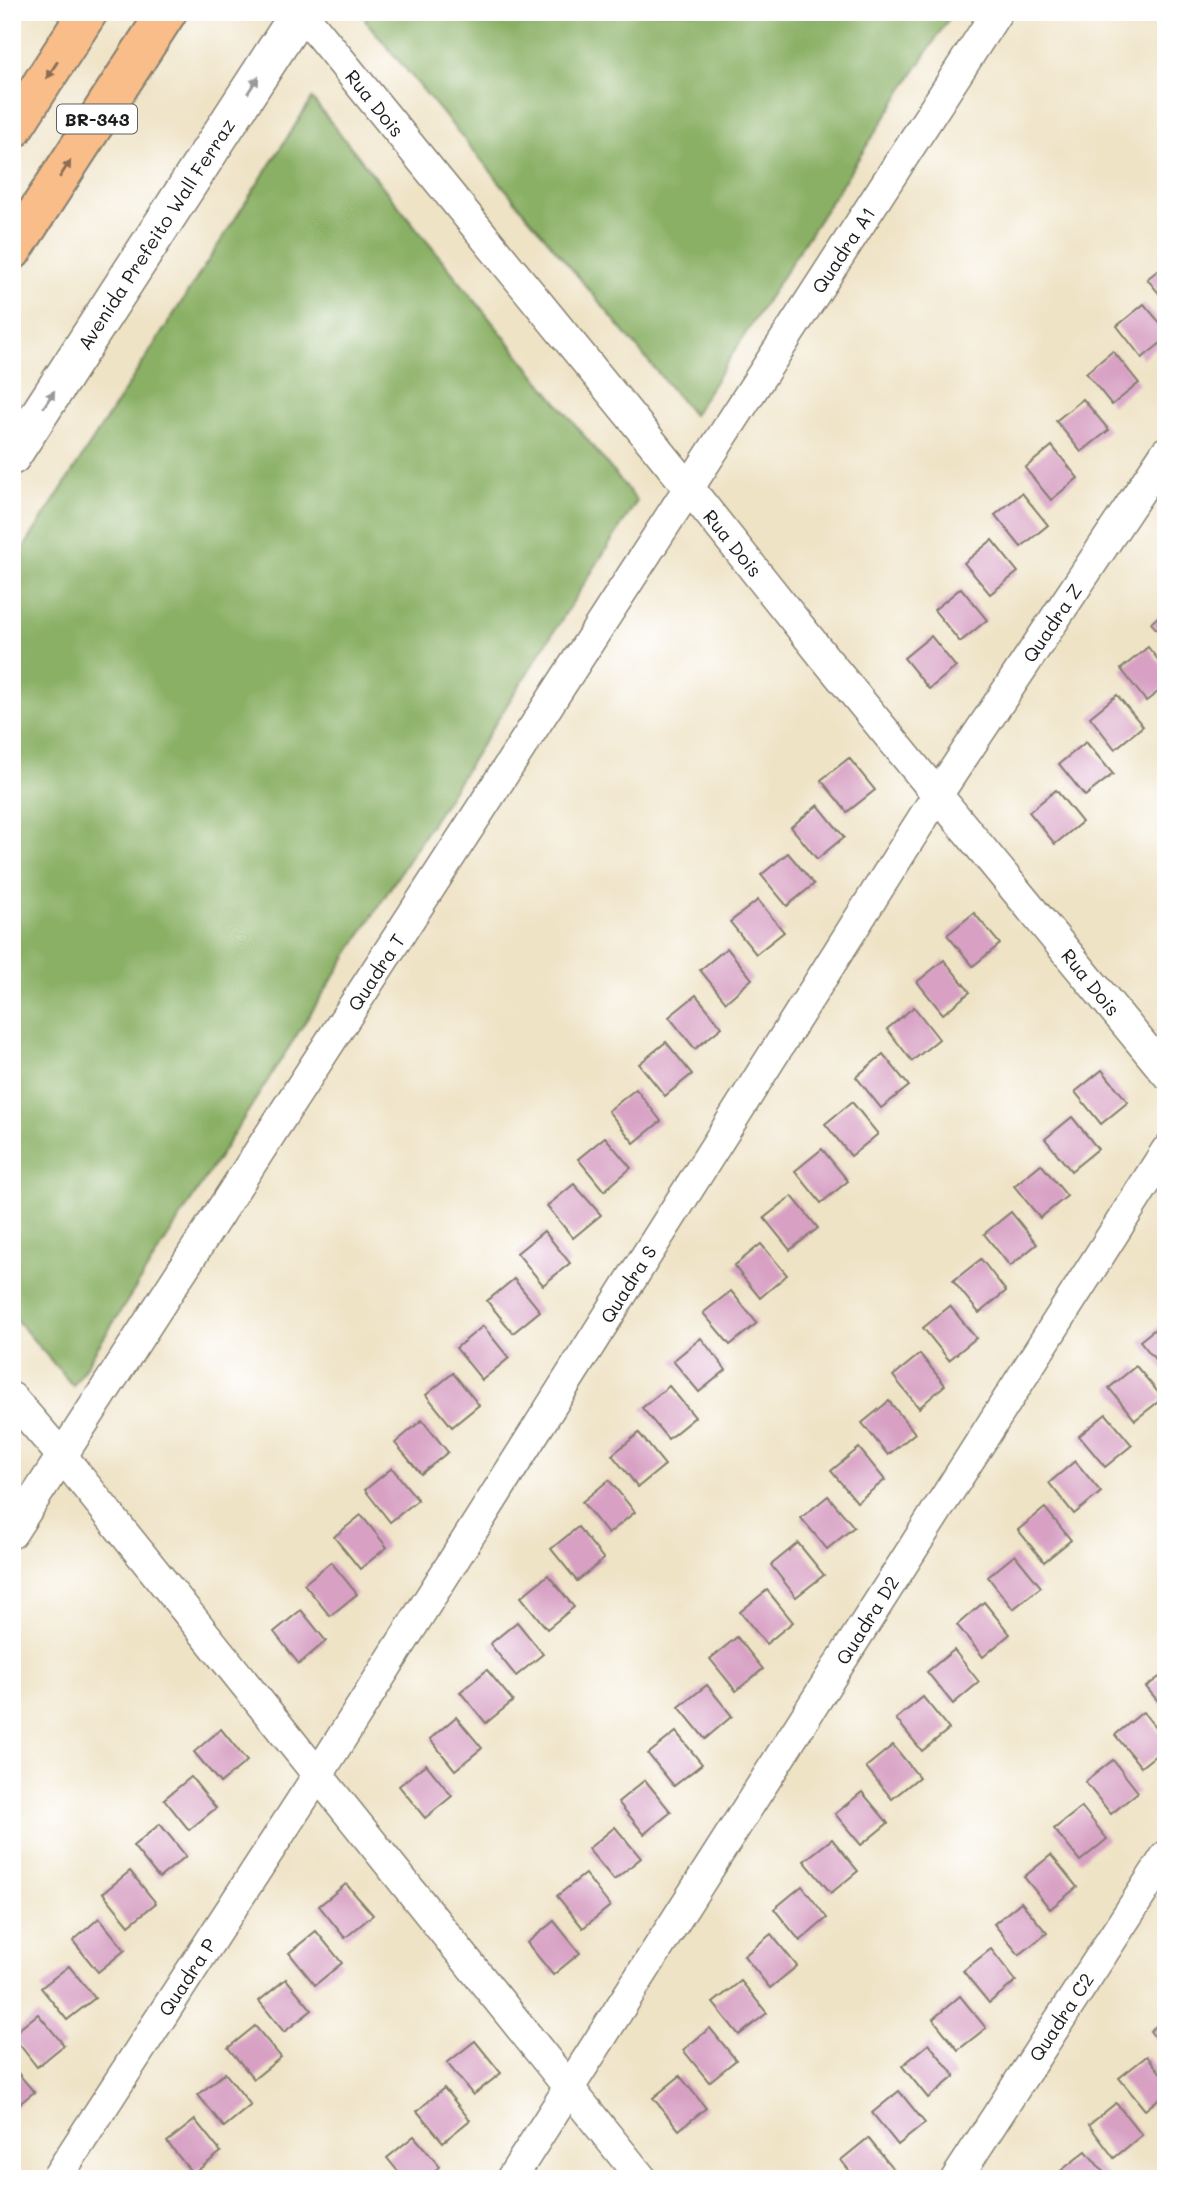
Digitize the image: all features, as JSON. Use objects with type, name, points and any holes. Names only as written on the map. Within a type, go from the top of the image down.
[{"type":"highway","name":"BR-343","points":[[12,130],[88,12]]},
{"type":"highway","name":"BR-343","points":[[18,245],[167,12]]},
{"type":"street","name":"Avenida Prefeito Wall Ferraz","points":[[12,456],[301,12]]},
{"type":"street","name":"Rua Dois","points":[[301,12],[690,488],[824,657],[1166,1073]]},
{"type":"street","name":"Quadra A1","points":[[690,488],[997,12]]},
{"type":"street","name":"Quadra Z","points":[[938,794],[1166,452]]},
{"type":"street","name":"Quadra T","points":[[12,1533],[690,488]]},
{"type":"street","name":"Quadra S","points":[[318,1775],[938,794]]},
{"type":"street","name":"Quadra D2","points":[[511,2179],[1166,1151]]},
{"type":"street","points":[[12,1398],[62,1456],[642,2179]]},
{"type":"street","name":"Quadra P","points":[[56,2179],[318,1775]]},
{"type":"street","name":"Quadra C2","points":[[956,2179],[1166,1856]]},
{"type":"green space","points":[[369,12],[953,12],[693,415],[365,20]]},
{"type":"green space","points":[[312,99],[637,501],[73,1386],[12,1315],[12,566]]},
{"type":"building","points":[[1166,264],[1166,302],[1147,279]]},
{"type":"building","points":[[1144,304],[1166,330],[1166,339],[1142,358],[1117,326]]},
{"type":"building","points":[[1113,351],[1139,383],[1112,405],[1086,373]]},
{"type":"building","points":[[1083,399],[1109,430],[1081,452],[1056,421]]},
{"type":"building","points":[[1052,446],[1078,478],[1051,500],[1025,468]]},
{"type":"building","points":[[1022,493],[1048,525],[1021,547],[995,515]]},
{"type":"building","points":[[992,540],[1018,572],[990,594],[964,563]]},
{"type":"building","points":[[961,588],[987,620],[960,642],[934,610]]},
{"type":"building","points":[[1166,610],[1166,640],[1151,623]]},
{"type":"building","points":[[931,636],[956,667],[929,689],[904,658]]},
{"type":"building","points":[[1148,647],[1166,670],[1166,686],[1146,701],[1121,669]]},
{"type":"building","points":[[1117,695],[1143,726],[1115,749],[1090,717]]},
{"type":"building","points":[[1086,742],[1113,774],[1085,796],[1059,764]]},
{"type":"building","points":[[849,758],[875,790],[847,812],[821,780]]},
{"type":"building","points":[[1056,790],[1082,822],[1055,844],[1029,812]]},
{"type":"building","points":[[818,805],[844,837],[817,859],[791,827]]},
{"type":"building","points":[[788,853],[814,884],[787,906],[761,875]]},
{"type":"building","points":[[758,900],[784,932],[756,954],[730,922]]},
{"type":"building","points":[[974,913],[1000,944],[973,966],[947,935]]},
{"type":"building","points":[[727,948],[752,979],[726,1002],[700,970]]},
{"type":"building","points":[[944,960],[970,992],[943,1014],[917,982]]},
{"type":"building","points":[[696,995],[722,1027],[695,1049],[669,1017]]},
{"type":"building","points":[[914,1007],[939,1039],[912,1061],[887,1029]]},
{"type":"building","points":[[666,1042],[692,1074],[665,1096],[639,1064]]},
{"type":"building","points":[[883,1054],[909,1086],[881,1108],[856,1077]]},
{"type":"building","points":[[1102,1070],[1128,1102],[1101,1124],[1075,1092]]},
{"type":"building","points":[[636,1089],[661,1121],[634,1143],[608,1111]]},
{"type":"building","points":[[852,1102],[878,1134],[851,1156],[825,1124]]},
{"type":"building","points":[[1072,1117],[1098,1149],[1071,1171],[1045,1139]]},
{"type":"building","points":[[605,1137],[631,1168],[604,1191],[578,1159]]},
{"type":"building","points":[[822,1149],[848,1181],[821,1203],[795,1171]]},
{"type":"building","points":[[1041,1164],[1067,1196],[1040,1218],[1014,1186]]},
{"type":"building","points":[[574,1184],[601,1215],[573,1238],[547,1206]]},
{"type":"building","points":[[792,1196],[818,1228],[790,1250],[764,1218]]},
{"type":"building","points":[[1011,1212],[1037,1244],[1010,1266],[984,1234]]},
{"type":"building","points":[[544,1231],[570,1263],[543,1285],[517,1253]]},
{"type":"building","points":[[761,1244],[787,1275],[760,1298],[734,1266]]},
{"type":"building","points":[[981,1259],[1006,1291],[979,1313],[953,1281]]},
{"type":"building","points":[[514,1279],[540,1311],[513,1333],[487,1301]]},
{"type":"building","points":[[731,1291],[757,1323],[730,1345],[703,1313]]},
{"type":"building","points":[[950,1306],[976,1338],[949,1360],[923,1328]]},
{"type":"building","points":[[1166,1320],[1166,1373],[1140,1341]]},
{"type":"building","points":[[483,1326],[509,1358],[482,1380],[456,1348]]},
{"type":"building","points":[[701,1338],[726,1370],[699,1392],[673,1361]]},
{"type":"building","points":[[920,1354],[945,1385],[919,1408],[893,1376]]},
{"type":"building","points":[[1136,1366],[1163,1398],[1135,1420],[1109,1388]]},
{"type":"building","points":[[453,1373],[479,1405],[452,1427],[426,1395]]},
{"type":"building","points":[[669,1386],[695,1417],[668,1439],[642,1408]]},
{"type":"building","points":[[889,1401],[915,1433],[888,1455],[862,1423]]},
{"type":"building","points":[[1106,1414],[1132,1445],[1105,1467],[1079,1436]]},
{"type":"building","points":[[422,1420],[448,1452],[421,1474],[395,1443]]},
{"type":"building","points":[[639,1433],[665,1465],[638,1487],[612,1455]]},
{"type":"building","points":[[859,1448],[885,1480],[857,1502],[831,1471]]},
{"type":"building","points":[[1075,1461],[1101,1492],[1074,1514],[1049,1483]]},
{"type":"building","points":[[392,1468],[418,1500],[390,1522],[365,1490]]},
{"type":"building","points":[[609,1480],[635,1512],[608,1534],[582,1502]]},
{"type":"building","points":[[828,1496],[854,1527],[827,1549],[801,1518]]},
{"type":"building","points":[[1045,1508],[1071,1540],[1044,1562],[1018,1530]]},
{"type":"building","points":[[361,1515],[387,1547],[360,1569],[334,1537]]},
{"type":"building","points":[[578,1527],[604,1559],[577,1581],[551,1549]]},
{"type":"building","points":[[798,1543],[824,1575],[796,1597],[771,1565]]},
{"type":"building","points":[[1015,1555],[1041,1587],[1013,1609],[988,1577]]},
{"type":"building","points":[[331,1562],[357,1594],[330,1616],[304,1584]]},
{"type":"building","points":[[548,1575],[574,1607],[547,1629],[521,1597]]},
{"type":"building","points":[[767,1590],[793,1622],[766,1644],[740,1612]]},
{"type":"building","points":[[984,1602],[1010,1634],[983,1657],[957,1625]]},
{"type":"building","points":[[301,1610],[326,1641],[299,1664],[274,1632]]},
{"type":"building","points":[[517,1622],[543,1654],[516,1676],[490,1644]]},
{"type":"building","points":[[737,1637],[763,1669],[736,1691],[710,1659]]},
{"type":"building","points":[[954,1650],[979,1682],[953,1704],[927,1672]]},
{"type":"building","points":[[487,1670],[513,1701],[486,1723],[460,1692]]},
{"type":"building","points":[[1166,1672],[1166,1711],[1146,1687]]},
{"type":"building","points":[[707,1685],[732,1716],[705,1739],[679,1707]]},
{"type":"building","points":[[923,1697],[949,1729],[922,1751],[896,1719]]},
{"type":"building","points":[[1143,1712],[1166,1741],[1166,1747],[1141,1767],[1115,1735]]},
{"type":"building","points":[[456,1717],[482,1748],[455,1770],[430,1739]]},
{"type":"building","points":[[221,1729],[247,1761],[220,1783],[194,1752]]},
{"type":"building","points":[[676,1732],[702,1764],[674,1786],[648,1754]]},
{"type":"building","points":[[893,1745],[919,1777],[892,1799],[866,1767]]},
{"type":"building","points":[[1113,1760],[1138,1792],[1111,1814],[1085,1782]]},
{"type":"building","points":[[426,1764],[452,1796],[425,1818],[399,1786]]},
{"type":"building","points":[[191,1777],[216,1808],[189,1830],[164,1799]]},
{"type":"building","points":[[645,1780],[671,1812],[644,1834],[618,1802]]},
{"type":"building","points":[[862,1792],[888,1823],[861,1845],[835,1814]]},
{"type":"building","points":[[1082,1807],[1107,1839],[1080,1861],[1054,1829]]},
{"type":"building","points":[[160,1824],[186,1856],[159,1878],[133,1846]]},
{"type":"building","points":[[615,1827],[641,1858],[614,1880],[588,1849]]},
{"type":"building","points":[[832,1839],[858,1871],[831,1893],[804,1861]]},
{"type":"building","points":[[1051,1855],[1077,1887],[1050,1909],[1024,1877]]},
{"type":"building","points":[[130,1871],[156,1903],[129,1925],[103,1893]]},
{"type":"building","points":[[585,1874],[610,1906],[583,1928],[557,1896]]},
{"type":"building","points":[[346,1884],[373,1915],[345,1938],[319,1906]]},
{"type":"building","points":[[802,1886],[827,1918],[800,1941],[774,1909]]},
{"type":"building","points":[[1021,1902],[1047,1933],[1019,1955],[994,1924]]},
{"type":"building","points":[[99,1918],[125,1950],[98,1972],[73,1941]]},
{"type":"building","points":[[554,1921],[580,1953],[553,1975],[527,1943]]},
{"type":"building","points":[[316,1931],[342,1963],[315,1985],[289,1953]]},
{"type":"building","points":[[771,1934],[797,1966],[770,1988],[744,1956]]},
{"type":"building","points":[[991,1949],[1016,1981],[989,2003],[963,1971]]},
{"type":"building","points":[[69,1966],[95,1998],[67,2020],[41,1988]]},
{"type":"building","points":[[286,1979],[312,2010],[284,2032],[259,2001]]},
{"type":"building","points":[[741,1981],[767,2013],[739,2035],[713,2003]]},
{"type":"building","points":[[960,1996],[986,2028],[958,2050],[933,2019]]},
{"type":"building","points":[[38,2014],[64,2045],[37,2067],[12,2035]]},
{"type":"building","points":[[1166,2018],[1166,2051],[1150,2031]]},
{"type":"building","points":[[255,2026],[281,2057],[254,2079],[228,2048]]},
{"type":"building","points":[[710,2028],[736,2060],[709,2082],[683,2050]]},
{"type":"building","points":[[475,2041],[501,2073],[473,2095],[447,2063]]},
{"type":"building","points":[[929,2044],[955,2076],[928,2098],[902,2066]]},
{"type":"building","points":[[1147,2056],[1166,2080],[1166,2093],[1145,2110],[1119,2078]]},
{"type":"building","points":[[12,2066],[34,2092],[12,2110]]},
{"type":"building","points":[[225,2073],[251,2105],[224,2127],[198,2095]]},
{"type":"building","points":[[680,2076],[706,2108],[679,2130],[653,2098]]},
{"type":"building","points":[[444,2088],[470,2120],[443,2142],[417,2111]]},
{"type":"building","points":[[899,2091],[925,2123],[898,2145],[872,2113]]},
{"type":"building","points":[[1116,2103],[1142,2135],[1114,2158],[1089,2125]]},
{"type":"building","points":[[195,2120],[221,2152],[193,2174],[167,2142]]},
{"type":"building","points":[[414,2136],[440,2167],[426,2179],[404,2179],[387,2158]]},
{"type":"building","points":[[868,2138],[894,2170],[884,2179],[856,2179],[841,2160]]},
{"type":"building","points":[[1086,2151],[1109,2179],[1063,2179],[1058,2173]]}]
